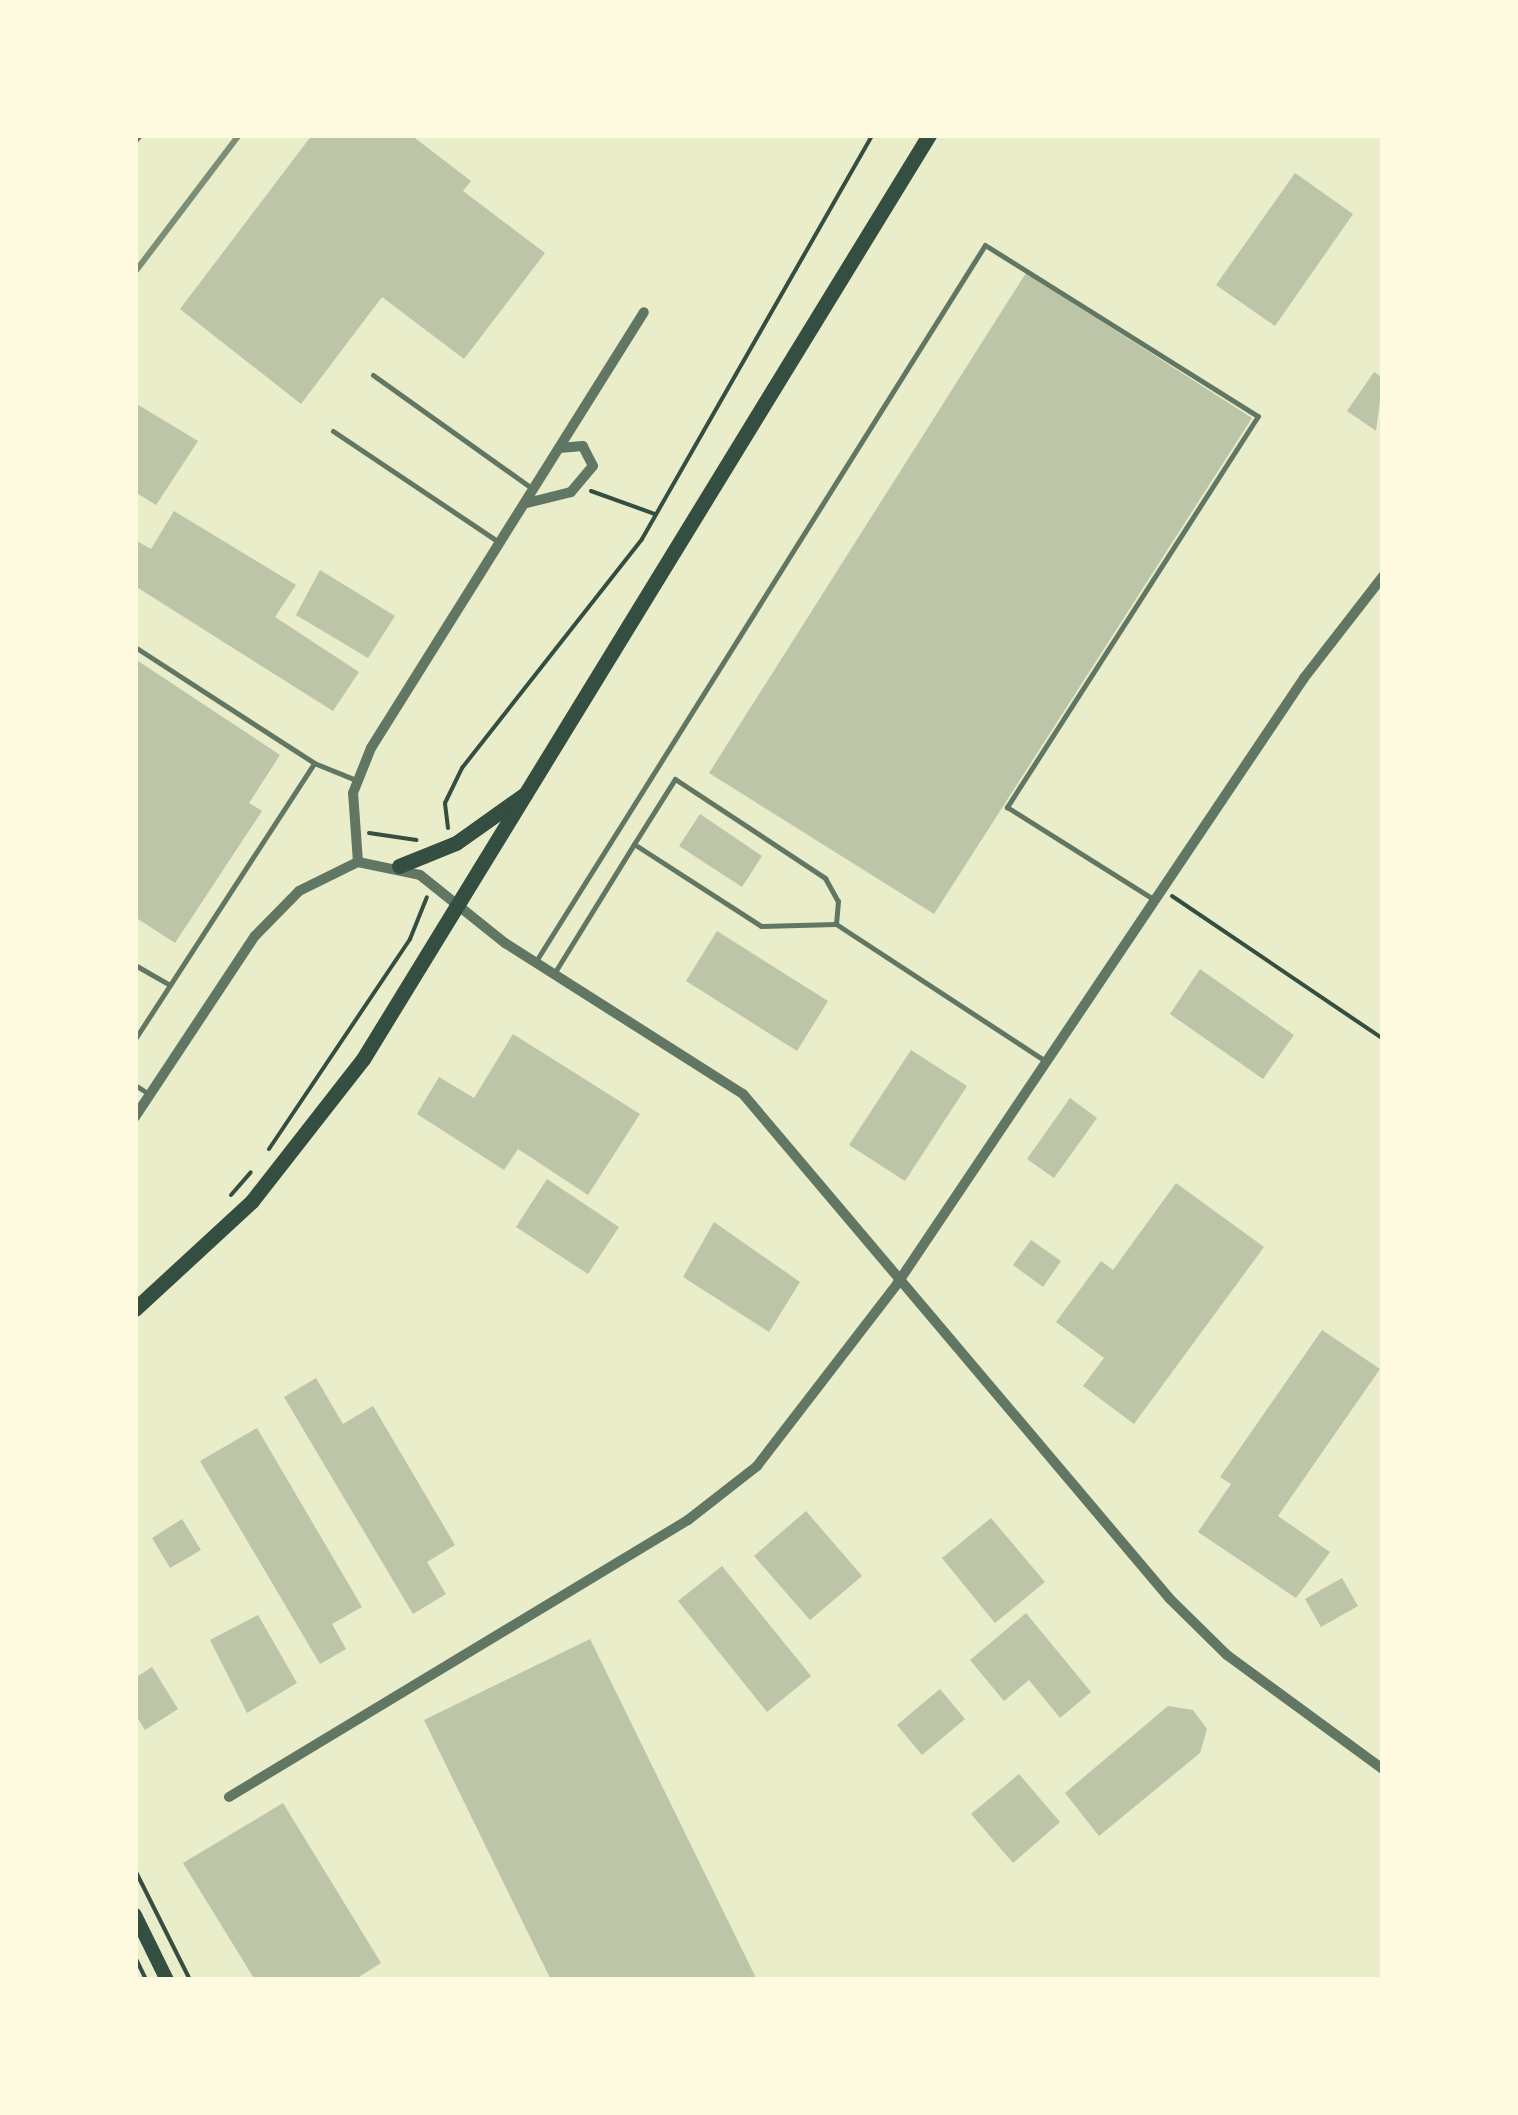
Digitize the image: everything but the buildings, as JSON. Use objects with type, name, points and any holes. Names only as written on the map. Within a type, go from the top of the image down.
[{"type":"main road","points":[[135,1309],[288,1160],[536,785],[929,135]]},
{"type":"main road","points":[[400,866],[451,840],[536,785]]},
{"type":"main road","points":[[135,1915],[167,1980]]},
{"type":"street","points":[[358,862],[352,835],[356,780],[644,312]]},
{"type":"street","points":[[527,503],[571,492],[592,466],[591,454],[559,448]]},
{"type":"street","points":[[229,1796],[735,1487],[897,1284],[1048,1063],[1157,894],[1383,576]]},
{"type":"street","points":[[135,1117],[273,915],[318,876],[358,862],[400,866],[436,885],[536,961],[728,1080],[897,1284],[1199,1629],[1383,1769]]},
{"type":"lane","points":[[536,961],[985,245],[1258,416],[1007,807],[1157,894]]},
{"type":"lane","points":[[373,376],[533,489]]},
{"type":"lane","points":[[332,431],[501,544]]},
{"type":"lane","points":[[135,647],[314,763],[356,780]]},
{"type":"lane","points":[[135,1039],[314,763]]},
{"type":"lane","points":[[555,972],[675,778],[825,878],[838,900],[836,924]]},
{"type":"lane","points":[[634,844],[762,926],[836,924],[1048,1063]]},
{"type":"lane","points":[[135,965],[170,985]]},
{"type":"lane","points":[[135,1084],[150,1094]]},
{"type":"path","points":[[434,840],[451,840],[444,803],[462,768],[604,595],[655,514],[872,135]]},
{"type":"path","points":[[571,492],[600,490],[655,514]]},
{"type":"path","points":[[352,835],[387,830],[424,841]]},
{"type":"path","points":[[219,1208],[333,1060],[436,885]]},
{"type":"path","points":[[1157,894],[1383,1039]]},
{"type":"path","points":[[135,1870],[190,1980]]},
{"type":"path","points":[[135,1958],[146,1980]]},
{"type":"railway","points":[[135,272],[239,135]]}]
